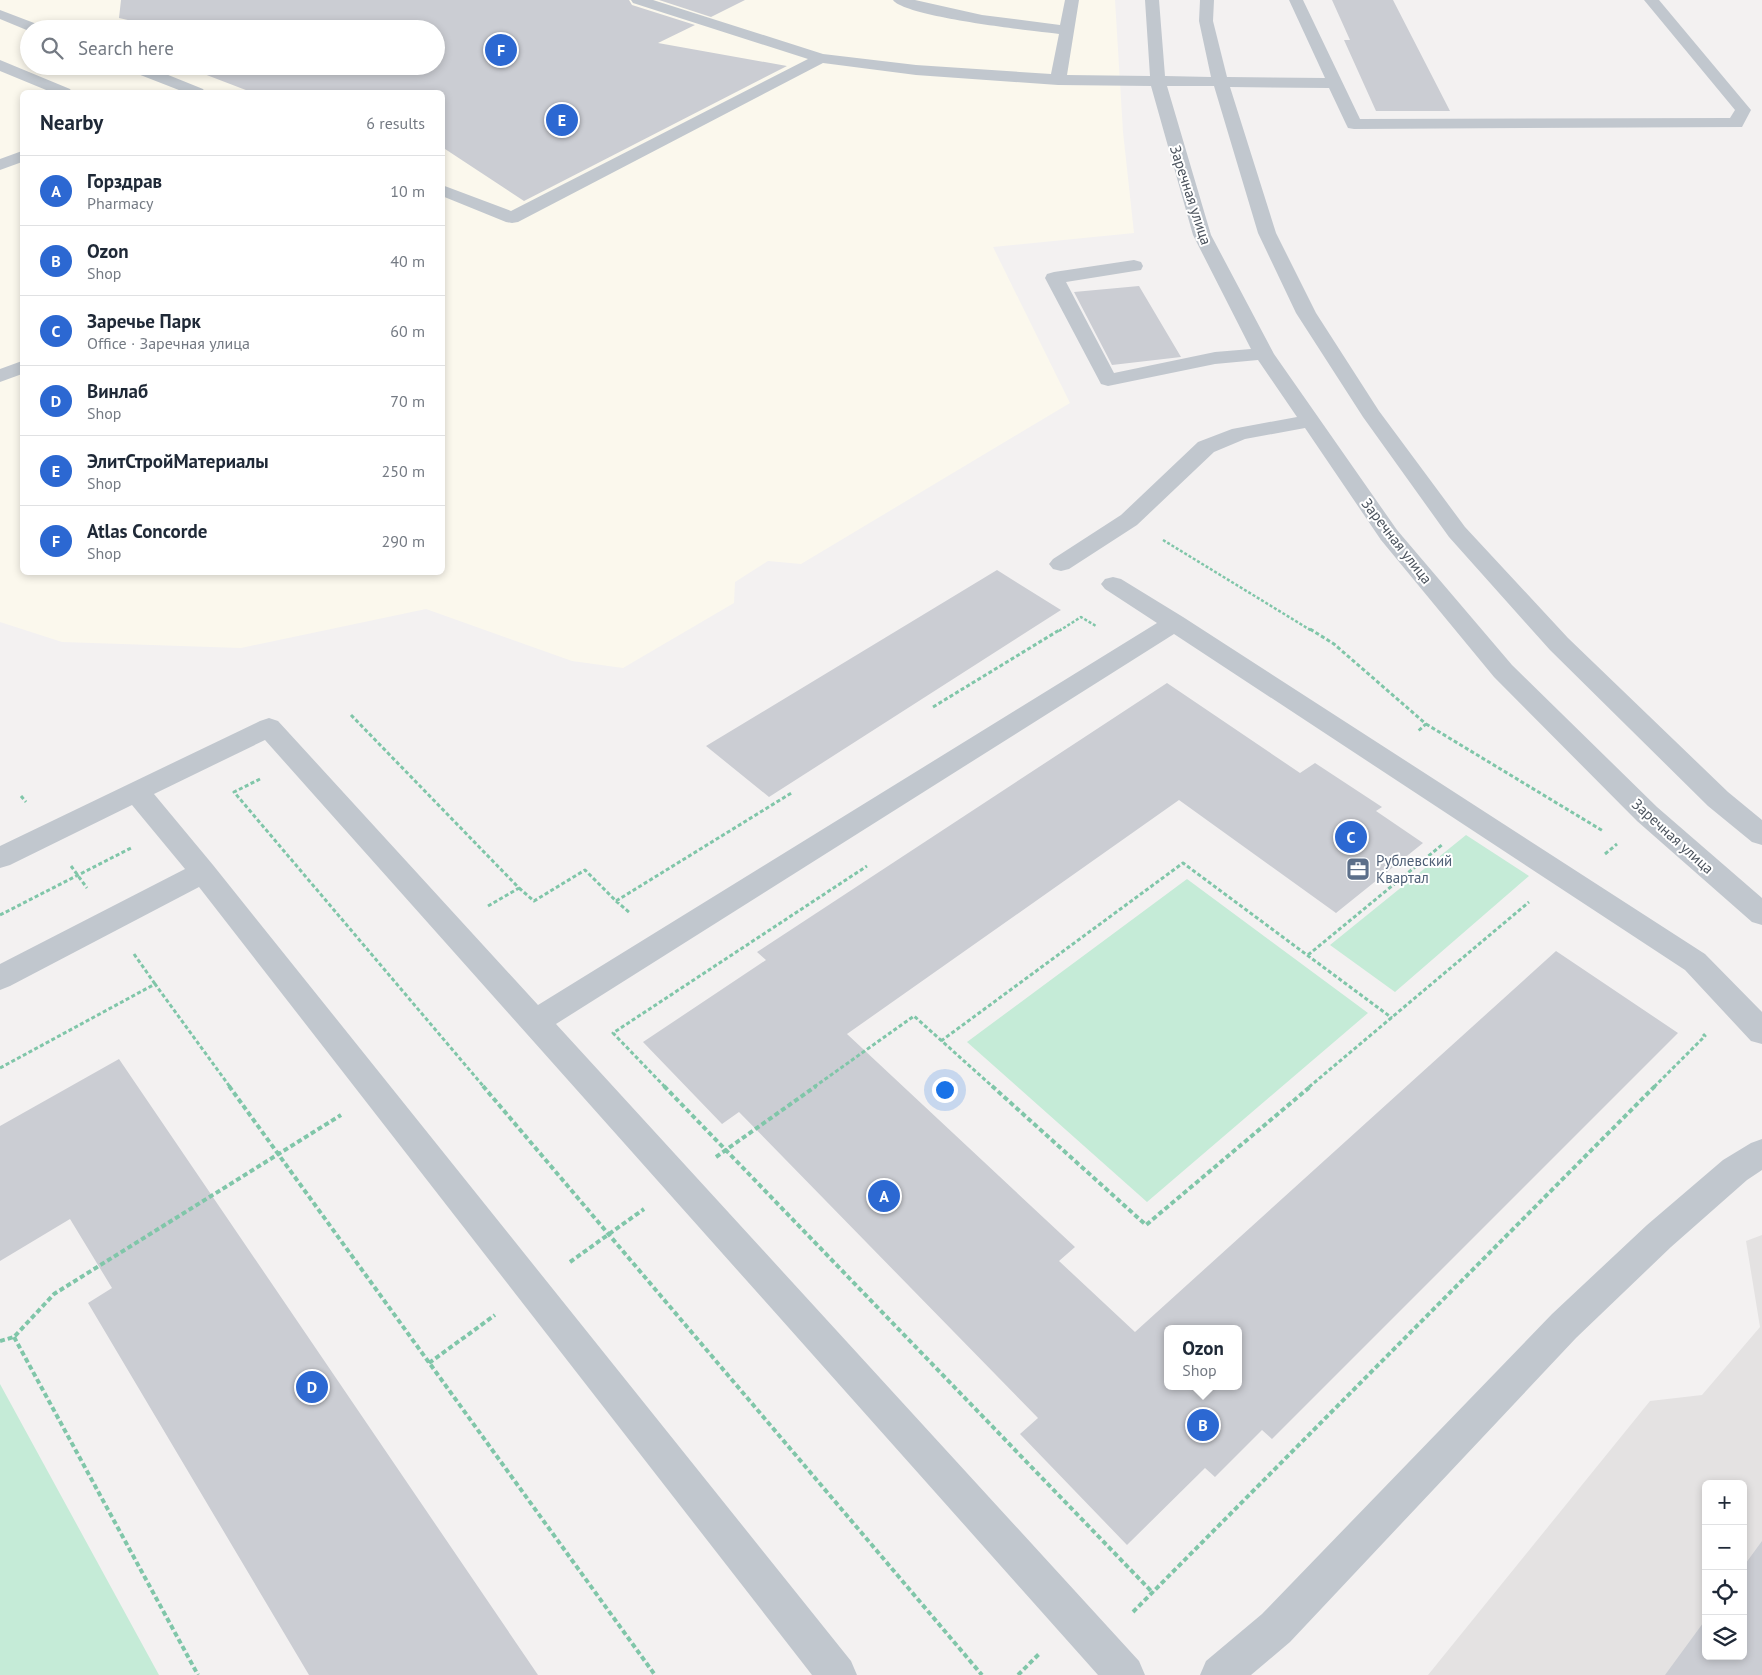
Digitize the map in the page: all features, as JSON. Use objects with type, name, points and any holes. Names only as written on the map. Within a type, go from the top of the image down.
[{"type":"street","points":[[638,0],[821,58],[916,70],[1058,80],[1335,83]]},
{"type":"street","points":[[900,0],[919,7],[990,21],[1066,30]]},
{"type":"street","points":[[1058,80],[1072,0]]},
{"type":"street","name":"Заречная улица","points":[[1152,0],[1158,82],[1202,235],[1264,354],[1389,535],[1503,671],[1647,814],[1762,914]]},
{"type":"street","points":[[1207,0],[1206,21],[1221,83],[1268,233],[1306,313],[1370,413],[1457,532],[1559,644],[1718,798],[1762,835]]},
{"type":"street","points":[[1296,0],[1354,124],[1736,123],[1742,110],[1651,0]]},
{"type":"street","points":[[2,7],[23,20]]},
{"type":"street","points":[[445,191],[512,218],[821,58]]},
{"type":"street","points":[[0,65],[20,73]]},
{"type":"street","points":[[24,75],[59,90]]},
{"type":"street","points":[[154,75],[192,90]]},
{"type":"street","points":[[0,165],[20,157]]},
{"type":"street","points":[[1134,266],[1054,278],[1108,380],[1215,358],[1264,354]]},
{"type":"street","points":[[0,376],[20,368]]},
{"type":"street","points":[[1061,564],[1129,520],[1206,447],[1240,434],[1309,421]]},
{"type":"street","points":[[1113,584],[1695,962],[1762,1032]]},
{"type":"street","points":[[535,1022],[1174,623]]},
{"type":"street","points":[[0,858],[269,727],[1125,1675]]},
{"type":"street","points":[[136,791],[203,872],[837,1675]]},
{"type":"street","points":[[0,978],[203,872]]},
{"type":"street","points":[[1220,1675],[1276,1628],[1564,1326],[1659,1236],[1735,1170],[1762,1153]]},
{"type":"path","points":[[1129,520],[1334,644],[1426,724],[1382,759]]},
{"type":"path","points":[[351,715],[519,888],[534,901],[585,870],[616,901],[793,792]]},
{"type":"path","points":[[298,759],[234,792],[982,1675]]},
{"type":"path","points":[[0,915],[167,829]]},
{"type":"path","points":[[1308,955],[1448,840]]},
{"type":"path","points":[[941,1041],[1183,863],[1392,1018]]},
{"type":"path","points":[[868,866],[613,1033],[1153,1593]]},
{"type":"path","points":[[681,1183],[914,1016],[1146,1225],[1561,875]]},
{"type":"path","points":[[451,928],[519,888]]},
{"type":"path","points":[[1529,902],[1537,908]]},
{"type":"path","points":[[0,1068],[155,984],[655,1675]]},
{"type":"path","points":[[1099,1646],[1705,1036],[1698,1029]]},
{"type":"path","points":[[0,1341],[14,1337],[54,1294],[377,1092]]},
{"type":"path","points":[[14,1337],[198,1675]]},
{"type":"shaded area","points":[[0,0],[1115,0],[1123,132],[1134,233],[993,247],[1070,403],[801,564],[768,561],[735,582],[734,603],[623,668],[572,661],[426,609],[241,648],[62,642],[0,622]]},
{"type":"shaded area","points":[[1762,1235],[1762,1675],[1428,1675],[1650,1401],[1702,1395],[1760,1327],[1746,1241]]},
{"type":"green space","points":[[1466,835],[1529,876],[1395,992],[1330,945]]},
{"type":"green space","points":[[1187,879],[1368,1013],[1147,1202],[967,1042]]},
{"type":"green space","points":[[0,1384],[159,1675],[0,1675]]},
{"type":"building","points":[[121,0],[629,0],[632,5],[695,25],[658,43],[787,66],[524,201],[445,149],[445,90],[246,90],[207,75],[445,75],[445,20],[128,20],[119,18]]},
{"type":"building","points":[[659,0],[745,0],[711,17]]},
{"type":"building","points":[[1332,0],[1393,0],[1450,111],[1376,111],[1344,40],[1350,40]]},
{"type":"building","points":[[1139,286],[1181,357],[1112,365],[1074,292]]},
{"type":"building","points":[[997,570],[1061,610],[769,797],[706,746]]},
{"type":"building","points":[[1167,683],[1300,773],[1315,763],[1382,807],[1376,811],[1423,843],[1336,913],[1179,800],[847,1034],[1075,1247],[1059,1261],[1135,1332],[1556,951],[1678,1033],[1272,1439],[1262,1430],[1215,1477],[1205,1468],[1127,1545],[1020,1434],[1038,1418],[739,1112],[722,1124],[643,1042],[766,960],[757,952]]},
{"type":"building","points":[[119,1059],[538,1675],[309,1675],[88,1303],[112,1288],[70,1219],[0,1261],[0,1126]]},
{"type":"building","points":[[1762,1541],[1762,1675],[1665,1675],[1702,1624],[1702,1660],[1747,1660],[1747,1562]]},
{"type":"place","name":"Atlas Concorde","points":[[501,50]]},
{"type":"place","name":"ЭлитСтройМатериалы","points":[[562,120]]},
{"type":"place","name":"Заречье Парк","points":[[1351,837]]},
{"type":"place","name":"Рублевский Квартал","points":[[1358,869]]},
{"type":"place","name":"Горздрав","points":[[884,1196]]},
{"type":"place","name":"Винлаб","points":[[312,1387]]},
{"type":"place","name":"Ozon","points":[[1203,1425]]}]
